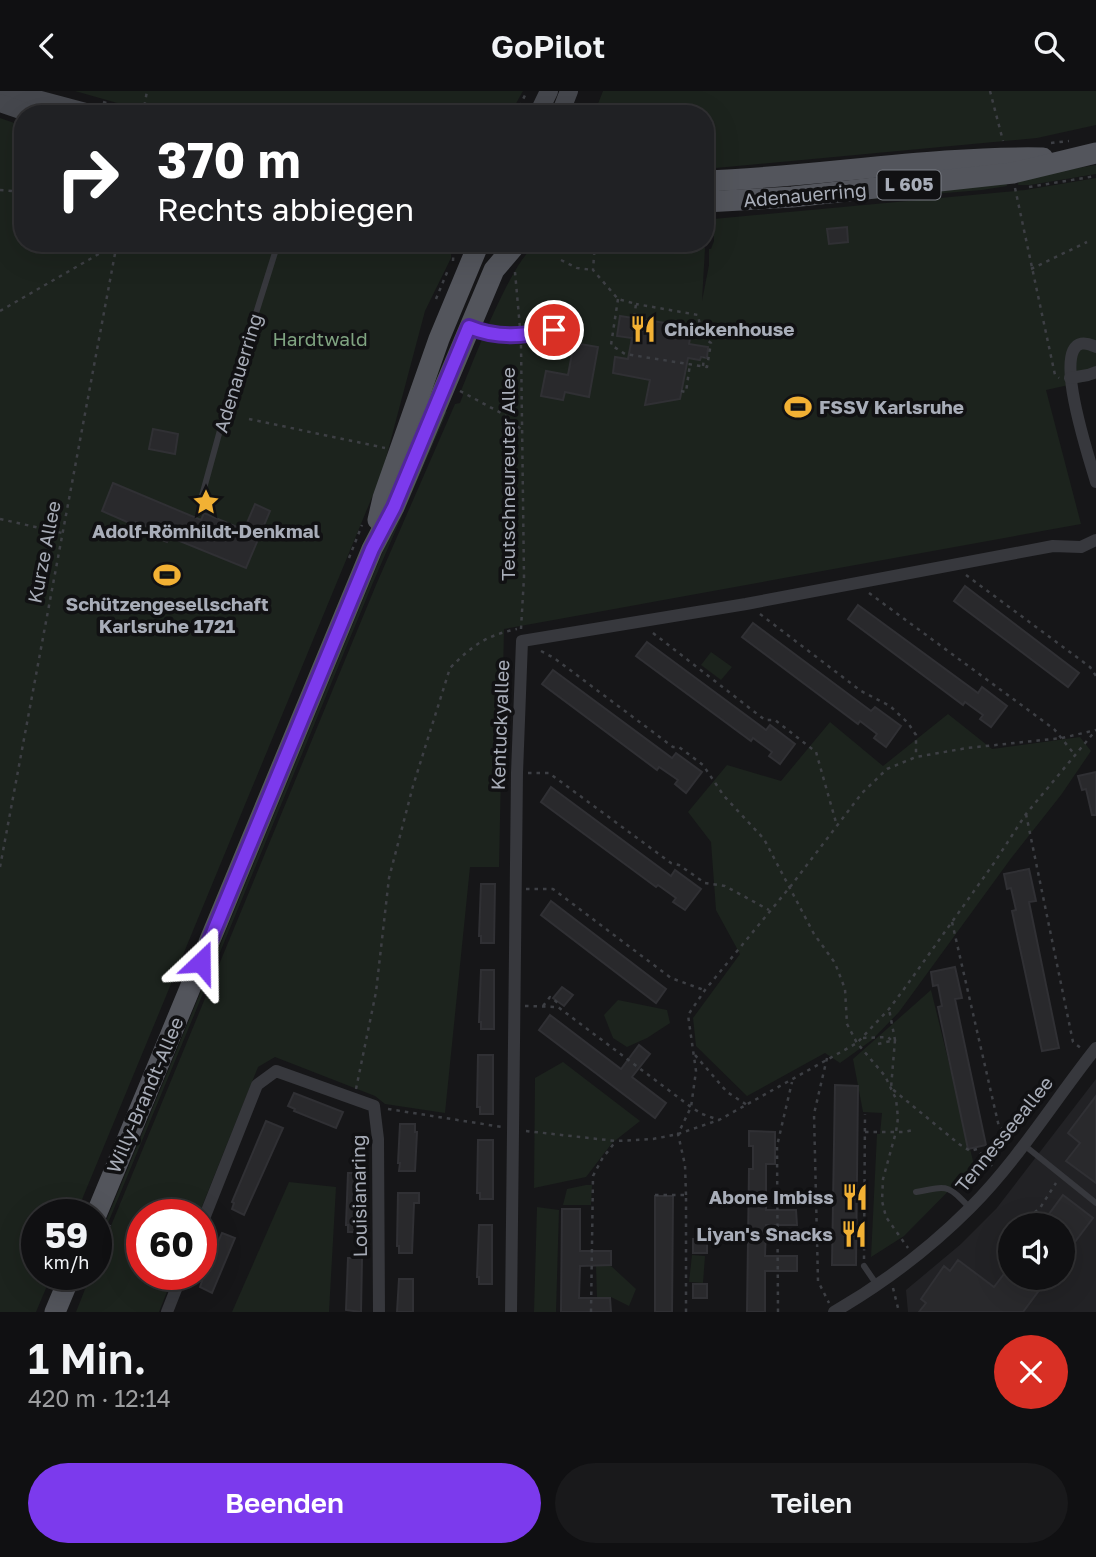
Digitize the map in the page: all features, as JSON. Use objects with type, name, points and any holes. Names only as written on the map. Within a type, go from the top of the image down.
[{"type":"main road","points":[[7,91],[84,105]]},
{"type":"main road","name":"Adenauerring","points":[[714,202],[803,196],[1010,165],[1070,159],[1096,153]]},
{"type":"main road","name":"Adenauerring","points":[[714,180],[923,162],[1010,165]]},
{"type":"main road","points":[[469,252],[470,265]]},
{"type":"main road","name":"Willy-Brandt-Allee","points":[[372,549],[383,498],[399,452],[475,252]]},
{"type":"main road","name":"Willy-Brandt-Allee","points":[[103,1199],[372,549],[394,507],[501,252]]},
{"type":"main road","points":[[494,270],[509,252]]},
{"type":"main road","points":[[55,1312],[64,1290]]},
{"type":"street","points":[[1096,347],[1086,342],[1077,345],[1070,352],[1071,384],[1096,482]]},
{"type":"street","points":[[1071,384],[1096,372]]},
{"type":"street","name":"Kentuckyallee","points":[[511,1312],[521,635],[643,621],[746,604],[1052,546],[1082,547],[1096,540]]},
{"type":"street","name":"Tennesseeallee","points":[[833,1312],[916,1258],[970,1208],[1023,1145],[1093,1052]]},
{"type":"street","name":"Louisianaring","points":[[212,1199],[257,1085],[276,1071],[374,1106],[378,1139],[379,1312]]},
{"type":"street","points":[[167,1312],[176,1290]]},
{"type":"lane","name":"Adenauerring","points":[[200,503],[225,412],[275,252]]},
{"type":"lane","points":[[469,327],[484,333],[521,337],[554,330]]},
{"type":"lane","points":[[1023,1145],[1096,1203]]},
{"type":"lane","points":[[916,1192],[947,1187],[970,1208]]},
{"type":"lane","points":[[864,1266],[878,1285]]},
{"type":"path","points":[[990,91],[1010,165],[1055,375],[1071,384]]},
{"type":"path","points":[[1031,269],[1087,242]]},
{"type":"path","points":[[0,311],[103,252]]},
{"type":"path","name":"Kurze Allee","points":[[0,867],[115,252]]},
{"type":"path","points":[[435,304],[453,261],[454,252]]},
{"type":"path","points":[[593,270],[594,252]]},
{"type":"path","points":[[561,260],[577,268],[593,270],[618,299],[698,315],[702,336],[711,343],[707,367],[625,354],[611,345],[618,299]]},
{"type":"path","name":"Teutschneureuter Allee","points":[[516,265],[514,276],[521,337],[524,577],[521,635]]},
{"type":"path","points":[[634,318],[636,304]]},
{"type":"path","points":[[703,366],[704,357]]},
{"type":"path","points":[[681,391],[686,392],[690,364]]},
{"type":"path","points":[[459,391],[503,414],[522,430]]},
{"type":"path","points":[[250,419],[399,452]]},
{"type":"path","points":[[0,519],[62,533]]},
{"type":"path","points":[[346,566],[363,521]]},
{"type":"path","points":[[953,565],[1090,667],[1096,676]]},
{"type":"path","points":[[855,583],[1054,729],[1075,754]]},
{"type":"path","points":[[746,604],[862,691],[890,706],[916,735],[916,757]]},
{"type":"path","points":[[643,621],[658,638],[765,719],[775,720],[816,752],[837,825]]},
{"type":"path","points":[[354,1099],[376,992],[389,878],[413,786],[450,668],[491,635],[521,635],[673,747],[679,747],[703,765],[724,796],[764,839],[814,934],[835,963],[845,989],[847,1024],[896,1099],[898,1118],[883,1179],[882,1201],[886,1217],[916,1258]]},
{"type":"path","points":[[686,1312],[685,1165],[678,1134],[691,1107],[696,1071],[688,1015],[705,990],[771,911],[862,793],[887,769],[916,757],[967,748],[1062,738],[1096,730]]},
{"type":"path","points":[[374,1106],[514,1129],[616,1141],[653,1139],[678,1134],[719,1120],[862,1038],[888,1009],[952,922],[1026,814],[1096,730]]},
{"type":"path","points":[[517,773],[549,773],[671,863],[679,865],[705,883],[725,885],[771,911]]},
{"type":"path","points":[[1026,814],[1073,1042],[1093,1052]]},
{"type":"path","points":[[516,889],[553,889],[671,978],[705,990]]},
{"type":"path","points":[[952,922],[999,1128],[1023,1145]]},
{"type":"path","points":[[543,1006],[550,997],[558,1003],[558,1007]]},
{"type":"path","points":[[515,1006],[558,1007],[691,1107],[719,1120]]},
{"type":"path","points":[[888,1009],[894,1041],[891,1088]]},
{"type":"path","points":[[862,1038],[888,1037],[894,1041]]},
{"type":"path","points":[[878,1044],[894,1041]]},
{"type":"path","points":[[693,1052],[727,1092],[747,1105]]},
{"type":"path","points":[[827,1058],[814,1114],[818,1281],[833,1312]]},
{"type":"path","points":[[779,1312],[777,1146],[792,1080]]},
{"type":"path","points":[[891,1088],[959,1144],[970,1150],[977,1149],[999,1175]]},
{"type":"path","points":[[864,1114],[864,1266]]},
{"type":"path","points":[[866,1132],[913,1130]]},
{"type":"path","points":[[591,1312],[593,1176],[616,1141]]},
{"type":"path","points":[[1034,1213],[1062,1176]]},
{"type":"path","points":[[655,1195],[686,1195]]},
{"type":"path","points":[[890,1277],[899,1312]]},
{"type":"shaded area","points":[[1096,1079],[1096,1312],[908,1312],[906,1290],[961,1244],[996,1209]]},
{"type":"green space","points":[[75,91],[523,91],[515,105],[124,105]]},
{"type":"green space","points":[[603,91],[1096,91],[1096,125],[1037,138],[714,168],[714,105],[598,105]]},
{"type":"green space","name":"Hardtwald","points":[[0,118],[14,123],[14,252],[451,252],[451,258],[425,311],[382,473],[82,1199],[21,1199],[21,1290],[45,1290],[36,1312],[0,1312]]},
{"type":"green space","points":[[1096,165],[1096,174],[1018,185],[1019,179],[1029,176]]},
{"type":"green space","points":[[1096,178],[1096,379],[1046,390],[1081,524],[504,629],[499,867],[470,867],[445,1113],[385,1104],[375,1096],[275,1057],[258,1067],[205,1199],[126,1199],[126,1290],[168,1290],[159,1312],[76,1312],[85,1290],[112,1290],[112,1223],[376,585],[455,404],[460,403],[463,395],[461,391],[484,334],[519,265],[529,252],[705,252],[702,301],[709,252],[714,252],[714,219],[1025,190]]},
{"type":"green space","points":[[1006,180],[1007,186],[982,190],[714,212]]},
{"type":"green space","points":[[445,411],[447,412],[372,585],[112,1213],[112,1206],[414,476]]},
{"type":"green space","points":[[711,652],[732,667],[721,680],[701,665]]},
{"type":"green space","points":[[948,714],[992,749],[1080,737],[1091,751],[899,1012],[872,1040],[840,1063],[825,1053],[747,1096],[696,1046],[693,1018],[740,954],[716,910],[711,842],[688,812],[727,765],[781,781],[830,722],[883,766]]},
{"type":"green space","points":[[931,990],[974,1165],[904,1236],[871,1257],[877,1134],[880,1134],[882,1113],[863,1112],[853,1059]]},
{"type":"green space","points":[[618,1000],[667,1010],[670,1023],[627,1047],[613,1038],[604,1015]]},
{"type":"green space","points":[[563,1062],[640,1121],[612,1143],[586,1177],[534,1188],[535,1078]]},
{"type":"green space","points":[[289,1182],[336,1187],[329,1312],[232,1312]]},
{"type":"green space","points":[[592,1185],[591,1205],[563,1205],[567,1189]]},
{"type":"green space","points":[[537,1207],[559,1210],[556,1312],[534,1312]]},
{"type":"green space","points":[[692,1255],[705,1256],[703,1283],[689,1282]]},
{"type":"green space","points":[[596,1266],[611,1266],[636,1289],[629,1306],[611,1297],[597,1298]]},
{"type":"building","points":[[847,227],[848,242],[829,244],[827,229]]},
{"type":"building","points":[[620,316],[692,327],[689,344],[708,347],[707,358],[688,358],[680,399],[645,405],[650,380],[613,373],[615,357],[628,359],[632,338],[617,336]]},
{"type":"building","points":[[574,343],[598,347],[589,397],[565,392],[563,400],[541,396],[546,371],[568,375]]},
{"type":"building","points":[[153,429],[178,434],[175,454],[149,449]]},
{"type":"building","points":[[113,483],[201,520],[204,513],[244,530],[255,504],[270,511],[246,568],[170,537],[167,542],[155,537],[158,531],[136,522],[134,525],[102,511]]},
{"type":"building","points":[[965,586],[1079,673],[1068,687],[954,601]]},
{"type":"building","points":[[858,605],[978,693],[982,687],[1007,706],[991,727],[980,719],[983,715],[965,702],[963,705],[848,619]]},
{"type":"building","points":[[753,623],[871,711],[875,707],[901,726],[886,747],[874,738],[877,734],[860,721],[858,724],[742,637]]},
{"type":"building","points":[[647,642],[766,730],[770,725],[795,744],[780,764],[769,756],[772,752],[753,738],[751,741],[636,656]]},
{"type":"building","points":[[553,670],[672,758],[676,753],[702,772],[686,793],[675,784],[678,780],[659,767],[657,770],[542,684]]},
{"type":"building","points":[[1096,772],[1096,815],[1092,815],[1086,789],[1082,790],[1078,776]]},
{"type":"building","points":[[551,787],[671,876],[675,870],[701,889],[685,910],[673,902],[676,898],[658,885],[656,887],[541,802]]},
{"type":"building","points":[[1029,869],[1036,901],[1029,902],[1059,1048],[1042,1051],[1012,911],[1016,910],[1011,888],[1007,889],[1004,874]]},
{"type":"building","points":[[481,884],[495,884],[494,943],[481,943],[479,936]]},
{"type":"building","points":[[551,901],[666,989],[656,1003],[541,915]]},
{"type":"building","points":[[955,967],[962,998],[955,999],[986,1145],[968,1149],[938,1007],[942,1006],[938,985],[933,986],[931,972]]},
{"type":"building","points":[[481,970],[494,970],[494,1029],[481,1029],[479,1022]]},
{"type":"building","points":[[562,987],[573,995],[564,1006],[553,998]]},
{"type":"building","points":[[550,1015],[621,1069],[639,1045],[650,1054],[632,1077],[666,1103],[655,1118],[539,1030]]},
{"type":"building","points":[[478,1055],[493,1055],[493,1114],[480,1114],[480,1107],[477,1107]]},
{"type":"building","points":[[835,1085],[858,1086],[856,1265],[832,1265]]},
{"type":"building","points":[[294,1093],[343,1112],[336,1128],[288,1106]]},
{"type":"building","points":[[1096,1096],[1096,1183],[1066,1161],[1080,1143],[1068,1133]]},
{"type":"building","points":[[266,1121],[283,1128],[244,1215],[232,1209],[232,1202]]},
{"type":"building","points":[[400,1124],[415,1124],[415,1171],[399,1171]]},
{"type":"building","points":[[749,1131],[775,1132],[775,1164],[766,1164],[766,1210],[796,1210],[797,1225],[766,1225],[765,1256],[797,1256],[797,1271],[765,1271],[765,1312],[747,1312],[749,1169],[753,1169],[753,1146],[749,1146]]},
{"type":"building","points":[[478,1140],[493,1140],[493,1199],[480,1199],[480,1193],[477,1193]]},
{"type":"building","points":[[348,1173],[362,1173],[361,1232],[348,1232],[346,1225]]},
{"type":"building","points":[[398,1193],[419,1193],[419,1203],[414,1203],[412,1253],[399,1253],[397,1246]]},
{"type":"building","points":[[1063,1195],[1093,1218],[1075,1242],[1075,1213],[1050,1213]]},
{"type":"building","points":[[655,1196],[673,1196],[672,1312],[655,1312]]},
{"type":"building","points":[[562,1209],[580,1209],[580,1251],[611,1251],[611,1265],[580,1266],[579,1298],[610,1298],[611,1312],[561,1312]]},
{"type":"building","points":[[479,1225],[492,1225],[492,1284],[479,1284],[477,1277]]},
{"type":"building","points":[[222,1233],[235,1238],[217,1281],[217,1244]]},
{"type":"building","points":[[693,1239],[707,1239],[707,1253],[693,1253]]},
{"type":"building","points":[[348,1258],[362,1258],[361,1312],[346,1310]]},
{"type":"building","points":[[958,1260],[994,1287],[998,1282],[998,1290],[1039,1290],[1023,1312],[919,1312],[926,1303],[921,1299],[944,1266],[950,1271]]},
{"type":"building","points":[[399,1279],[413,1279],[413,1312],[397,1312]]},
{"type":"building","points":[[693,1284],[707,1284],[707,1298],[693,1298]]},
{"type":"place","name":"Chickenhouse","points":[[643,329]]},
{"type":"place","name":"FSSV Karlsruhe","points":[[798,407]]},
{"type":"place","name":"Adolf-Römhildt-Denkmal","points":[[206,502]]},
{"type":"place","name":"Schützengesellschaft Karlsruhe 1721","points":[[167,575]]},
{"type":"place","name":"Abone Imbiss","points":[[855,1197]]},
{"type":"place","name":"Liyan's Snacks","points":[[854,1234]]},
{"type":"route","points":[[201,962],[372,549],[394,507],[469,327],[484,333],[521,337],[554,330]]}]
